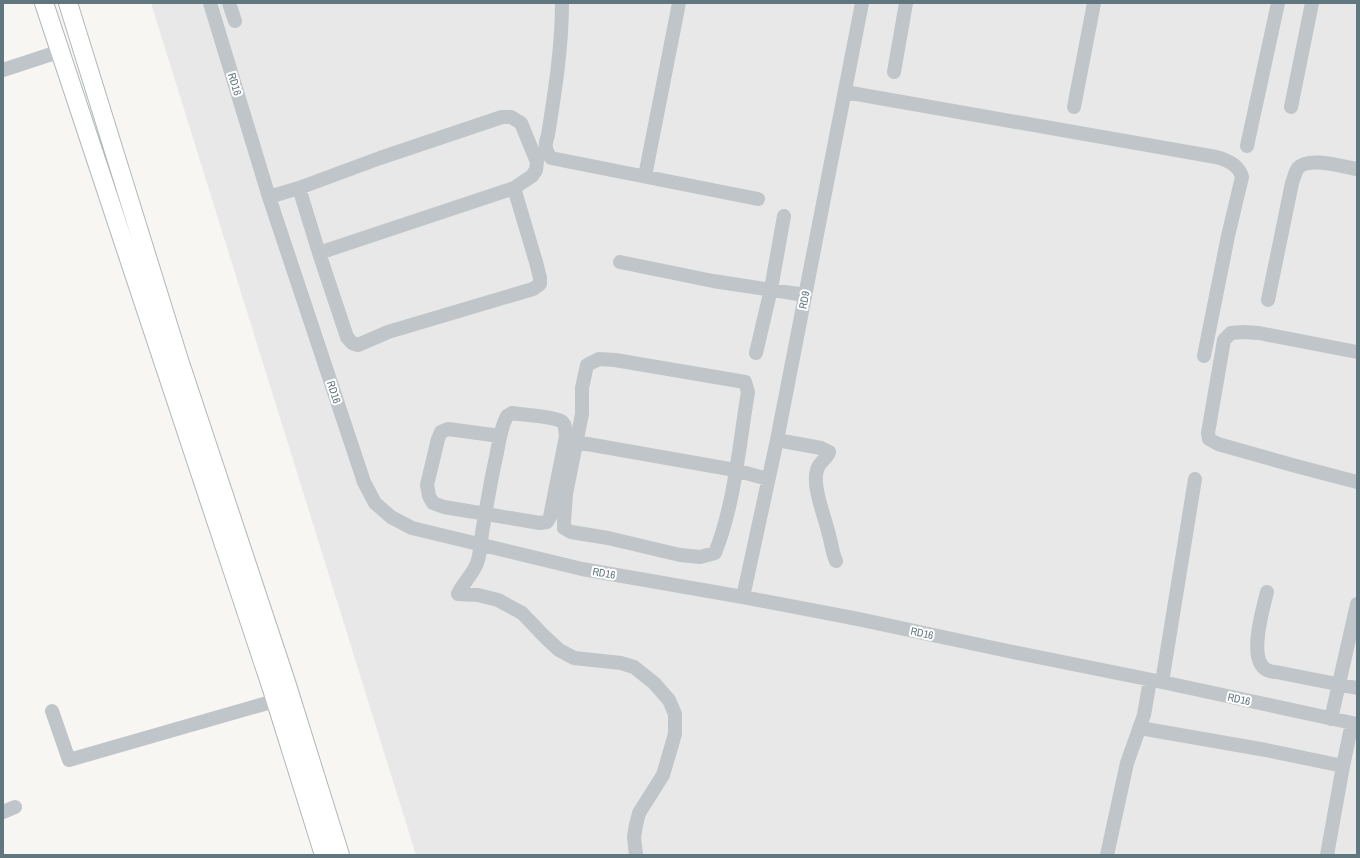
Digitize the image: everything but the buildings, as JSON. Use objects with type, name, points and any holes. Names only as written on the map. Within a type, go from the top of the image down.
[{"type":"main road","points":[[44,3],[283,698],[340,855]]},
{"type":"main road","points":[[68,3],[283,698],[324,855]]},
{"type":"street","name":"RD16","points":[[210,3],[269,197],[364,482],[375,503],[391,517],[412,528],[582,569],[858,619],[1354,724]]},
{"type":"street","points":[[229,3],[235,21]]},
{"type":"street","points":[[562,3],[562,33],[548,135],[545,143],[546,151],[551,158],[758,199]]},
{"type":"street","points":[[645,176],[679,3]]},
{"type":"street","name":"RD9","points":[[743,597],[777,440],[862,3]]},
{"type":"street","points":[[894,72],[906,3]]},
{"type":"street","points":[[1074,107],[1094,3]]},
{"type":"street","points":[[1247,146],[1278,3]]},
{"type":"street","points":[[1291,107],[1312,3]]},
{"type":"street","points":[[3,70],[61,51]]},
{"type":"street","points":[[845,92],[1209,156],[1230,162],[1239,169],[1242,177],[1228,236],[1204,356]]},
{"type":"street","points":[[269,197],[299,188],[502,116],[511,117],[521,123],[537,162],[536,170],[532,176],[514,188],[319,253]]},
{"type":"street","points":[[1268,300],[1292,183],[1298,169],[1306,163],[1319,162],[1357,169]]},
{"type":"street","points":[[299,188],[347,337],[352,343],[358,345],[388,332],[533,289],[540,284],[540,278],[514,188]]},
{"type":"street","points":[[756,353],[771,289],[784,216]]},
{"type":"street","points":[[620,262],[713,281],[805,295]]},
{"type":"street","points":[[1357,352],[1259,333],[1231,332],[1224,340],[1208,433],[1209,439],[1218,444],[1357,482]]},
{"type":"street","points":[[599,359],[614,360],[745,382],[748,392],[736,470],[722,537],[715,554],[700,557],[680,555],[608,538],[571,532],[564,528],[566,494],[576,442],[582,414],[582,388],[587,365],[592,361],[599,359]]},
{"type":"street","points":[[500,436],[448,429],[441,432],[427,485],[429,496],[433,503],[444,507],[485,513],[540,523],[547,522],[553,508],[566,436],[565,425],[561,421],[549,418],[512,414],[507,416],[500,436],[485,513],[478,559],[475,569],[462,584],[458,594],[478,595],[498,600],[522,613],[559,650],[574,658],[621,664],[634,668],[654,683],[669,700],[675,714],[676,734],[663,774],[639,813],[634,837],[636,855]]},
{"type":"street","points":[[777,440],[821,448],[829,452],[820,465],[816,476],[821,510],[836,561]]},
{"type":"street","points":[[576,442],[736,470],[768,479]]},
{"type":"street","points":[[1107,855],[1127,764],[1156,681],[1194,479]]},
{"type":"street","points":[[1267,592],[1256,645],[1257,657],[1261,665],[1266,670],[1357,688]]},
{"type":"street","points":[[1331,719],[1357,604]]},
{"type":"street","points":[[52,711],[69,760],[283,698]]},
{"type":"street","points":[[1327,855],[1343,766],[1354,724]]},
{"type":"street","points":[[1140,728],[1266,750],[1343,766]]},
{"type":"shaded area","points":[[151,3],[1357,3],[1357,855],[416,855]]}]
